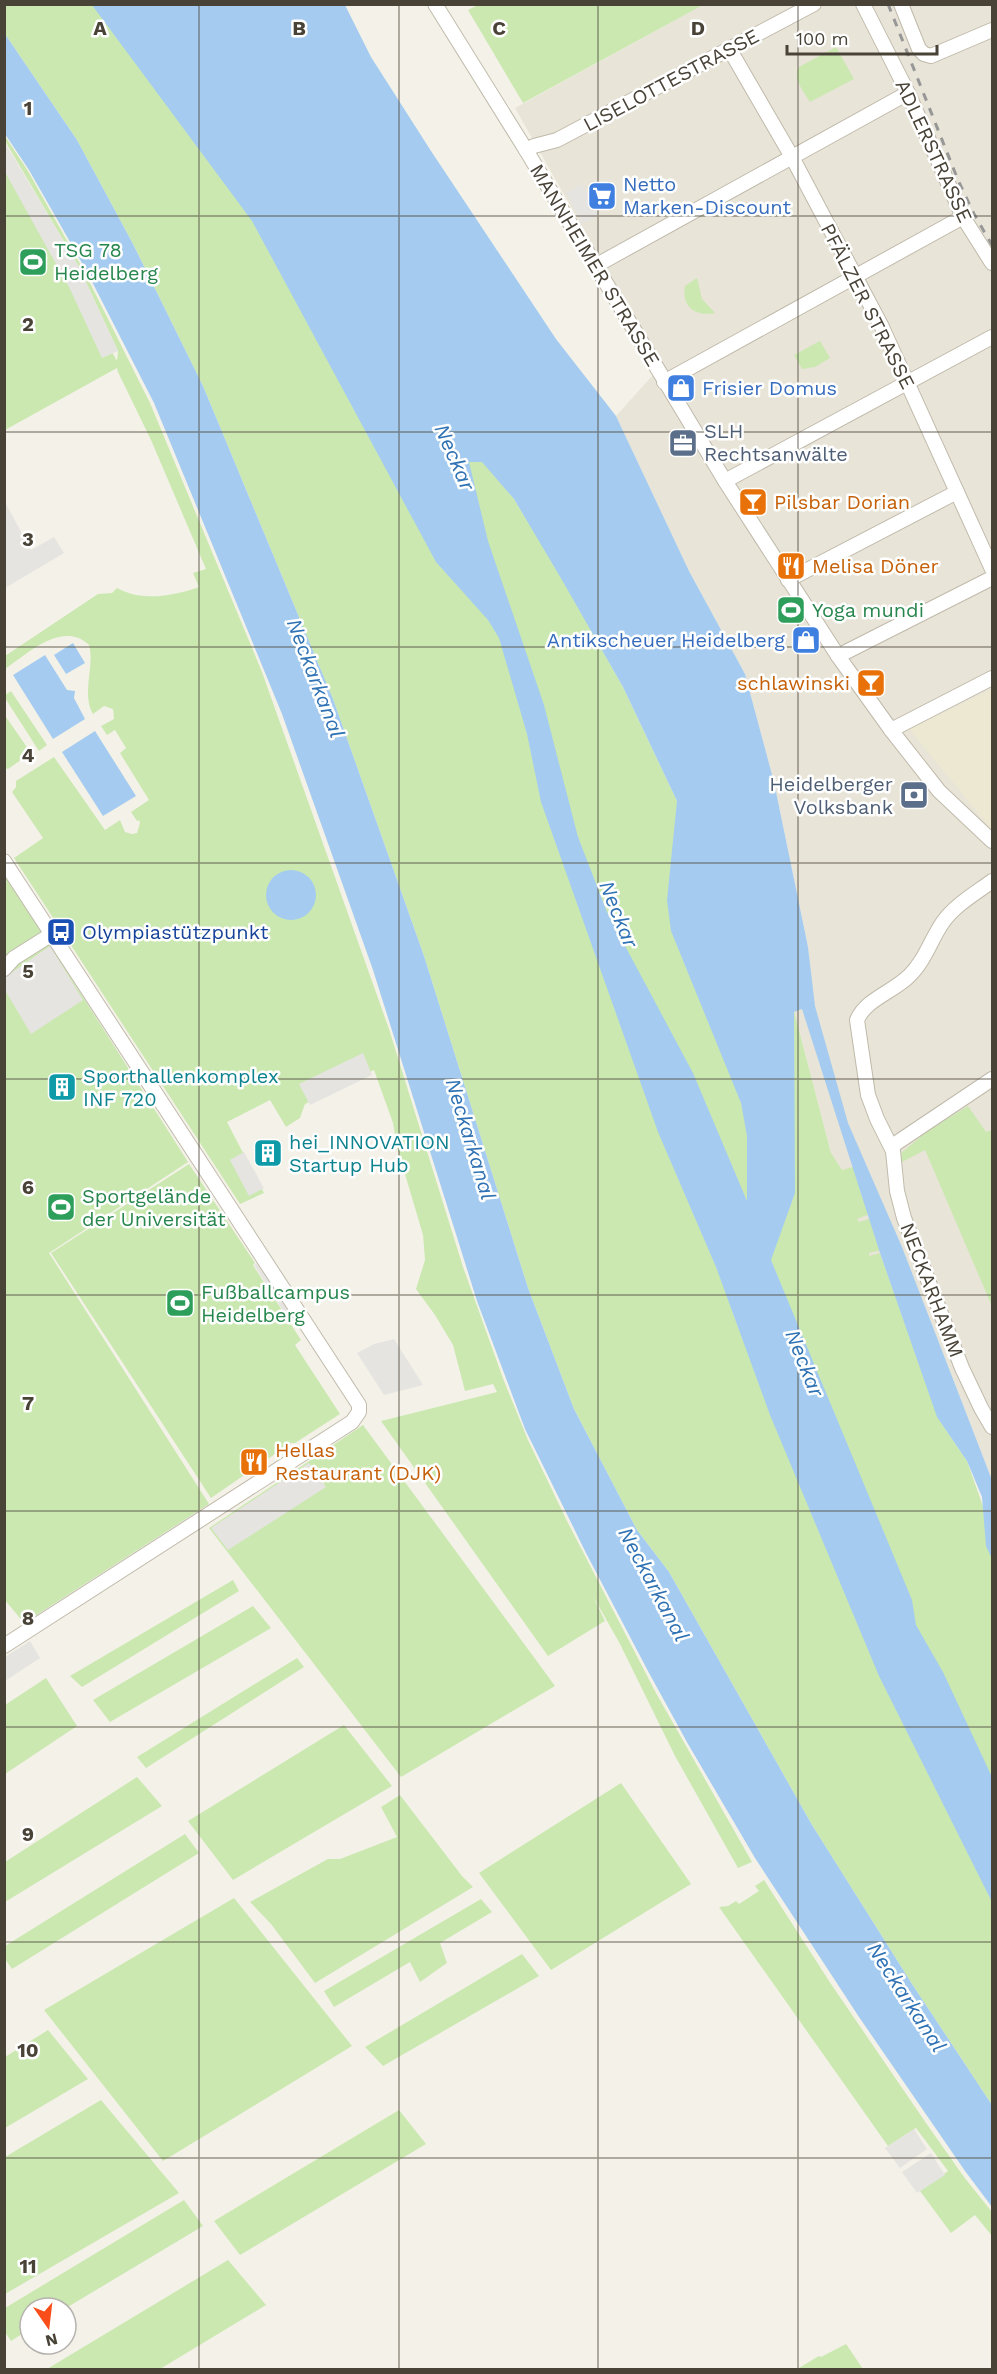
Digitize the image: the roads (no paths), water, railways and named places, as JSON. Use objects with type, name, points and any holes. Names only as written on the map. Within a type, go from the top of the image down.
[{"type":"street","name":"MANNHEIMER STRASSE","points":[[435,4],[526,150],[725,481],[838,656],[891,730],[939,791],[993,841]]},
{"type":"street","name":"LISELOTTESTRASSE","points":[[526,150],[557,140],[814,4]]},
{"type":"street","name":"ADLERSTRASSE","points":[[863,4],[908,93],[963,217],[993,263]]},
{"type":"street","points":[[901,4],[919,49],[931,56],[993,30]]},
{"type":"street","name":"PFÄLZER STRASSE","points":[[730,50],[792,157],[855,277],[908,383],[993,569]]},
{"type":"street","points":[[595,266],[908,93]]},
{"type":"street","points":[[664,382],[963,217]]},
{"type":"street","points":[[725,481],[993,337]]},
{"type":"street","points":[[788,580],[957,492]]},
{"type":"street","points":[[838,656],[993,578]]},
{"type":"street","points":[[891,730],[993,678]]},
{"type":"street","points":[[4,861],[359,1406],[359,1412],[351,1422],[4,1646]]},
{"type":"street","points":[[993,881],[950,914],[938,929],[918,966],[900,984],[869,1004],[857,1020],[868,1095],[877,1119],[892,1146],[993,1079]]},
{"type":"street","points":[[4,969],[14,958],[52,934]]},
{"type":"street","name":"NECKARHAMM","points":[[892,1146],[897,1191],[904,1218],[962,1368],[987,1404],[993,1427]]},
{"type":"water","name":"Neckar","points":[[92,5],[345,5],[371,57],[431,151],[556,339],[616,416],[689,571],[745,674],[774,782],[808,947],[815,1006],[848,1123],[902,1247],[992,1480],[992,1559],[986,1546],[982,1497],[967,1461],[937,1417],[880,1253],[802,1009],[794,1012],[795,1193],[771,1260],[912,1600],[916,1625],[943,1672],[992,1777],[992,1902],[879,1676],[770,1415],[716,1267],[658,1132],[541,802],[527,734],[499,638],[488,620],[436,562],[252,221]],"holes":[[[469,462],[482,462],[514,499],[562,580],[623,687],[677,801],[667,900],[671,931],[741,1103],[747,1136],[747,1201],[693,1073],[607,912],[578,837],[544,705],[488,541]]]},
{"type":"water","name":"Neckarkanal","points":[[5,34],[77,140],[133,244],[203,386],[333,699],[424,956],[528,1288],[574,1409],[637,1530],[669,1572],[812,1825],[912,1984],[992,2105],[992,2207],[859,2017],[755,1858],[649,1673],[525,1429],[477,1301],[373,970],[282,714],[154,403],[86,270],[29,170],[5,134]]},
{"type":"water","points":[[73,643],[85,663],[66,674],[54,655]]},
{"type":"water","points":[[45,655],[67,690],[75,691],[74,698],[85,719],[53,739],[13,675]]},
{"type":"water","points":[[95,731],[136,796],[103,816],[62,752]]},
{"type":"water","points":[[291,870],[309,877],[316,895],[309,913],[291,920],[273,913],[266,895],[273,877]]},
{"type":"railway","points":[[888,4],[958,180],[992,245]]},
{"type":"place","name":"Netto Marken-Discount","points":[[602,196]]},
{"type":"place","name":"TSG 78 Heidelberg","points":[[33,262]]},
{"type":"place","name":"Frisier Domus","points":[[681,388]]},
{"type":"place","name":"SLH Rechtsanwälte","points":[[683,443]]},
{"type":"place","name":"Pilsbar Dorian","points":[[753,502]]},
{"type":"place","name":"Melisa Döner","points":[[791,566]]},
{"type":"place","name":"Yoga mundi","points":[[791,610]]},
{"type":"place","name":"Antikscheuer Heidelberg","points":[[806,640]]},
{"type":"place","name":"schlawinski","points":[[871,683]]},
{"type":"place","name":"Heidelberger Volksbank","points":[[914,795]]},
{"type":"place","name":"Olympiastützpunkt","points":[[61,932]]},
{"type":"place","name":"Sporthallenkomplex INF 720","points":[[62,1087]]},
{"type":"place","name":"hei_INNOVATION Startup Hub","points":[[268,1153]]},
{"type":"place","name":"Sportgelände der Universität","points":[[61,1207]]},
{"type":"place","name":"Fußballcampus Heidelberg","points":[[180,1303]]},
{"type":"place","name":"Hellas Restaurant (DJK)","points":[[254,1462]]}]
